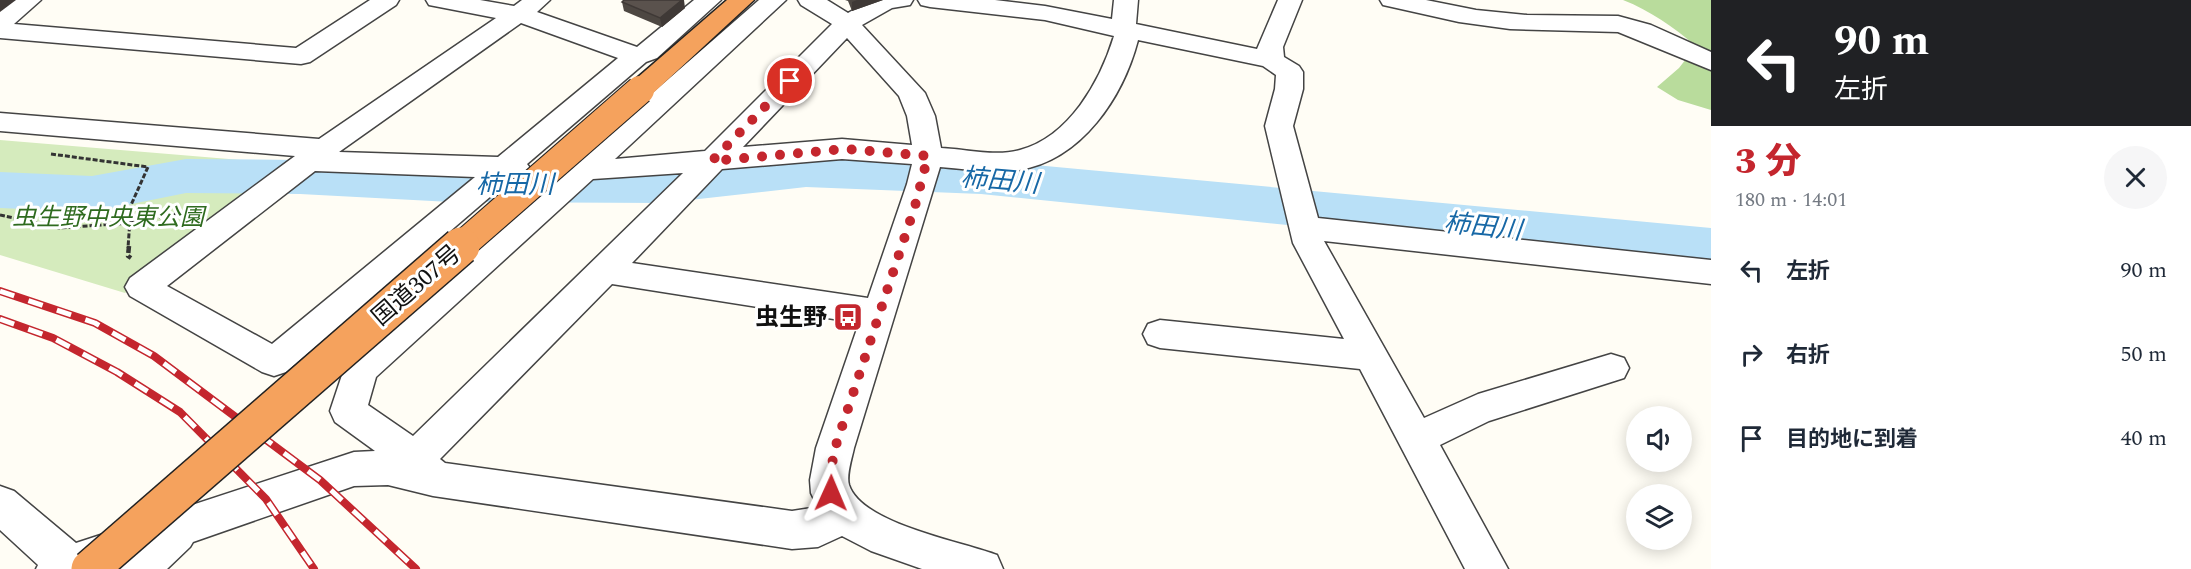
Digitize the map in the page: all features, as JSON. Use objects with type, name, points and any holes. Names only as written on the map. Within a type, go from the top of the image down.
[{"type":"highway","name":"国道307号","points":[[73,567],[640,90],[742,0]]},
{"type":"street","points":[[0,22],[28,0]]},
{"type":"street","points":[[0,30],[301,56],[387,0]]},
{"type":"street","points":[[438,0],[528,7],[637,56]]},
{"type":"street","points":[[528,7],[313,158],[142,288],[274,362],[637,56],[648,52],[709,0]]},
{"type":"street","points":[[425,469],[348,411],[360,370],[774,0]]},
{"type":"street","points":[[810,0],[848,23],[911,93],[921,116],[926,167],[835,448],[829,480],[831,493],[846,513],[861,527],[885,538],[984,568]]},
{"type":"street","points":[[425,469],[677,195],[848,23],[886,2],[902,0]]},
{"type":"street","points":[[930,0],[1046,7],[1125,31],[1271,60],[1290,72],[1289,89],[1279,126],[1309,243],[1487,569]]},
{"type":"street","points":[[0,122],[313,158],[582,172],[708,165],[845,149],[926,167],[1026,159],[1054,144],[1087,117],[1116,73],[1125,31],[1126,0]]},
{"type":"street","points":[[1271,60],[1270,47],[1290,0]]},
{"type":"street","points":[[1392,0],[1455,15],[1528,23],[1617,24],[1643,30],[1679,50],[1711,62]]},
{"type":"street","points":[[1306,228],[1711,272]]},
{"type":"street","points":[[604,272],[880,314]]},
{"type":"street","points":[[1160,334],[1370,356]]},
{"type":"street","points":[[1416,439],[1478,409],[1611,368]]},
{"type":"street","points":[[0,504],[73,567],[186,525],[354,469],[425,469],[792,530],[818,528],[846,513]]},
{"type":"street","points":[[137,569],[186,525]]},
{"type":"path","points":[[49,154],[148,167],[133,200],[128,256],[158,275]]},
{"type":"path","points":[[0,215],[59,228],[130,223],[185,211],[240,212]]},
{"type":"green space","points":[[1623,0],[1711,0],[1711,110],[1678,100],[1657,87],[1679,68],[1696,46],[1661,20]]},
{"type":"green space","name":"虫生野中央東公園","points":[[0,140],[288,164],[125,293],[0,255]]},
{"type":"building","points":[[624,0],[682,0],[660,18],[622,2]]},
{"type":"waterway","name":"柿田川","points":[[0,190],[92,194],[186,176],[300,177],[451,184],[663,185],[806,170],[981,177],[1711,248]]},
{"type":"railway","points":[[0,291],[95,323],[154,356],[320,480],[416,569]]},
{"type":"railway","points":[[0,319],[53,338],[117,372],[180,412],[266,499],[314,569]]},
{"type":"place","name":"虫生野","points":[[848,317]]},
{"type":"route","points":[[790,81],[712,161],[845,149],[928,156],[915,206],[835,448],[829,480],[831,493]]}]
